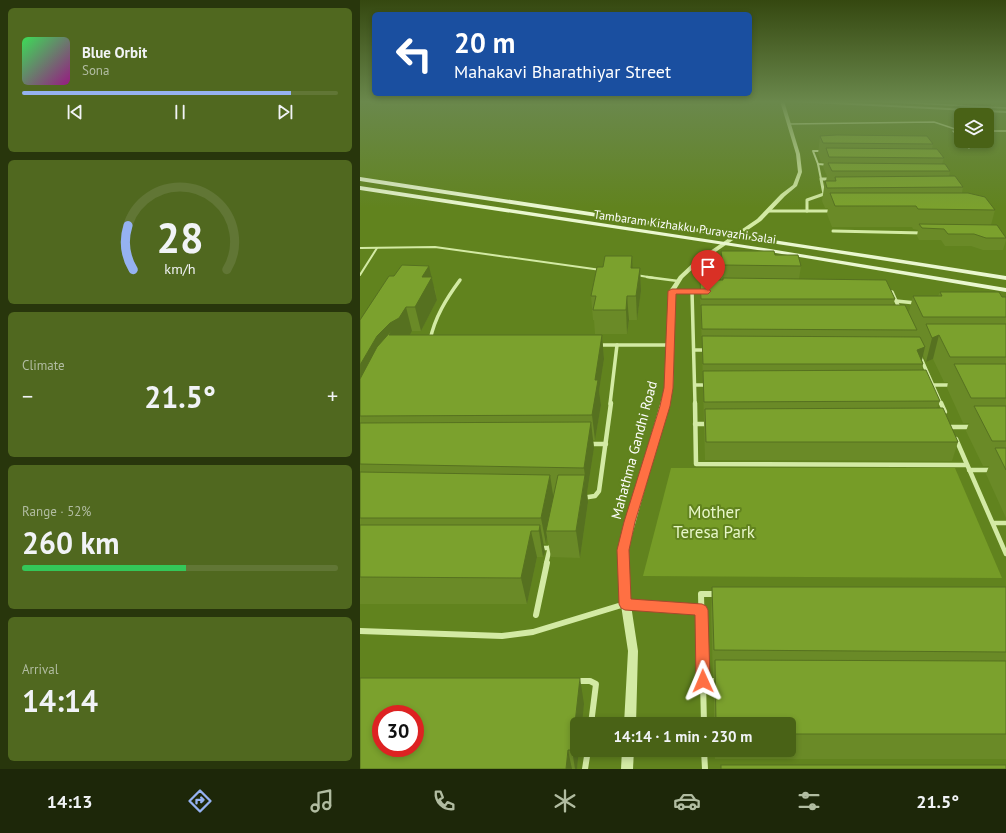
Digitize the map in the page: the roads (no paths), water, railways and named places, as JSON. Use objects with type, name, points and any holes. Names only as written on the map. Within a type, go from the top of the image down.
[{"type":"main road","name":"Tambaram Kizhakku Puravazhi Salai","points":[[360,179],[1006,278]]},
{"type":"main road","name":"Tambaram Kizhakku Puravazhi Salai","points":[[360,188],[596,225],[806,255],[1006,290]]},
{"type":"street","name":"Mahathma Gandhi Road","points":[[630,717],[633,651],[625,604],[623,550],[669,388],[672,291],[681,277],[696,263],[736,236],[769,211],[783,195],[796,186],[800,172],[798,154],[793,137]]},
{"type":"street","points":[[824,194],[818,164],[813,151],[829,151]]},
{"type":"street","points":[[818,164],[834,165]]},
{"type":"street","points":[[821,179],[836,179]]},
{"type":"street","points":[[807,211],[807,200],[824,194],[831,194]]},
{"type":"street","points":[[769,211],[838,211]]},
{"type":"street","points":[[833,231],[927,233]]},
{"type":"street","points":[[429,344],[433,323],[445,300],[460,280]]},
{"type":"street","points":[[672,291],[708,291]]},
{"type":"street","points":[[692,291],[696,464],[968,467],[999,470]]},
{"type":"street","points":[[884,292],[892,292],[902,313]]},
{"type":"street","points":[[896,301],[920,303]]},
{"type":"street","points":[[693,319],[701,319]]},
{"type":"street","points":[[593,345],[670,345]]},
{"type":"street","points":[[574,497],[595,496],[599,491],[606,444],[616,345]]},
{"type":"street","points":[[694,350],[709,350]]},
{"type":"street","points":[[918,351],[947,417]]},
{"type":"street","points":[[924,385],[954,384]]},
{"type":"street","points":[[695,385],[710,385]]},
{"type":"street","points":[[695,424],[711,424]]},
{"type":"street","points":[[982,427],[950,425],[1006,554]]},
{"type":"street","points":[[583,444],[606,444]]},
{"type":"street","points":[[993,523],[1006,523]]},
{"type":"street","points":[[536,614],[551,541]]},
{"type":"street","points":[[534,548],[550,548]]},
{"type":"street","points":[[704,717],[701,594],[725,594]]},
{"type":"street","points":[[360,631],[502,636],[534,632],[625,604],[702,610]]},
{"type":"street","points":[[566,681],[590,681],[596,684],[592,717]]},
{"type":"street","points":[[703,681],[727,681]]},
{"type":"street","points":[[585,769],[587,757]]},
{"type":"street","points":[[627,769],[628,757]]},
{"type":"street","points":[[704,757],[705,769]]},
{"type":"lane","points":[[360,248],[435,247],[603,271]]},
{"type":"lane","points":[[360,275],[378,248]]},
{"type":"lane","points":[[634,275],[678,281]]},
{"type":"park label","name":"Mother Teresa Park","points":[[714,522]]}]
